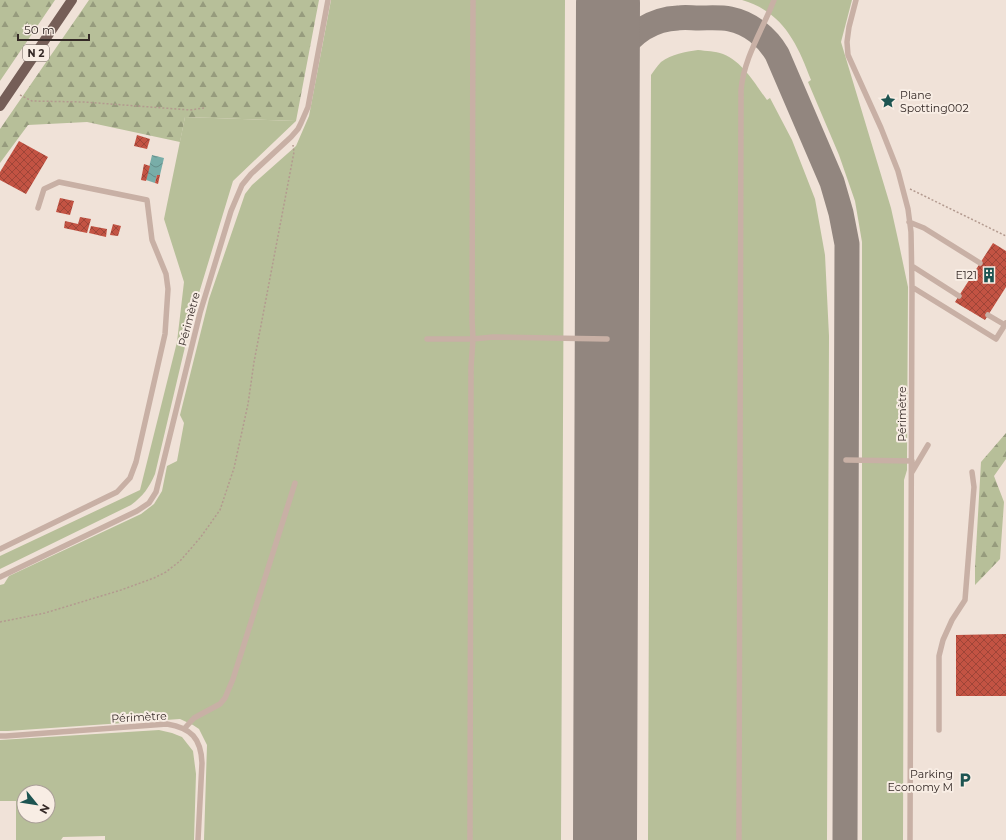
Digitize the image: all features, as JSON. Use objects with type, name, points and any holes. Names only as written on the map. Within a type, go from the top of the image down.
[{"type":"main road","name":"N 2","points":[[0,106],[72,0]]},
{"type":"lane","name":"Périmètre","points":[[0,577],[136,511],[149,503],[156,492],[200,313],[231,211],[242,185],[250,174],[291,137],[301,123],[308,107],[328,0]]},
{"type":"lane","points":[[470,840],[471,367],[473,339],[473,0]]},
{"type":"lane","points":[[739,840],[741,90],[744,70],[774,0]]},
{"type":"lane","name":"Périmètre","points":[[856,0],[849,27],[847,42],[848,55],[898,171],[908,209],[911,232],[912,461],[910,840]]},
{"type":"lane","points":[[0,549],[117,492],[130,478],[136,462],[165,334],[168,290],[166,274],[152,240],[147,200],[59,182],[44,188],[38,208]]},
{"type":"lane","points":[[909,222],[924,228],[980,263]]},
{"type":"lane","points":[[912,266],[959,296]]},
{"type":"lane","points":[[912,287],[996,339],[1005,324],[988,315]]},
{"type":"lane","points":[[427,338],[473,339],[492,337],[607,339]]},
{"type":"lane","points":[[911,472],[928,445]]},
{"type":"lane","points":[[846,460],[912,461]]},
{"type":"lane","points":[[939,730],[939,656],[943,640],[952,620],[965,600],[974,486],[972,472]]},
{"type":"lane","points":[[198,840],[202,763],[201,751],[197,740],[184,729],[194,718],[220,704],[225,698],[233,679],[295,483]]},
{"type":"lane","name":"Périmètre","points":[[0,736],[167,724],[179,726],[184,729]]},
{"type":"path","points":[[10,91],[32,101],[84,102],[190,110],[204,108]]},
{"type":"path","points":[[0,622],[45,613],[121,590],[166,572],[180,561],[200,538],[220,510],[234,468],[248,404],[254,362],[294,152],[291,137]]},
{"type":"path","points":[[902,184],[1006,236]]},
{"type":"green space","points":[[0,0],[55,0],[0,81]]},
{"type":"green space","points":[[89,0],[319,0],[296,121],[185,117],[180,142],[87,122],[28,125],[0,163],[0,129]]},
{"type":"green space","points":[[331,0],[565,0],[561,840],[204,840],[207,745],[199,729],[193,725],[180,719],[0,731],[0,585],[4,584],[9,576],[141,514],[154,504],[162,491],[167,466],[177,461],[184,423],[180,415],[209,299],[245,194],[252,185],[296,146],[309,116]]},
{"type":"green space","points":[[742,0],[852,0],[841,42],[891,208],[908,287],[907,470],[904,480],[903,840],[862,840],[862,242],[855,201],[839,155],[808,82],[811,80],[794,42],[787,31],[768,12],[756,5]]},
{"type":"green space","points":[[698,50],[717,52],[737,62],[767,100],[770,98],[792,140],[815,199],[825,255],[829,336],[827,840],[648,840],[651,75],[665,59]]},
{"type":"green space","points":[[185,117],[296,121],[233,181],[193,313],[155,474],[148,488],[131,505],[0,569],[0,556],[140,490],[177,342],[184,282],[164,219]]},
{"type":"green space","points":[[1006,433],[1006,459],[994,476],[1004,502],[1000,559],[975,585],[981,462]]},
{"type":"green space","points":[[159,730],[182,737],[193,751],[196,774],[194,840],[105,840],[105,836],[63,837],[61,840],[16,840],[16,824],[56,824],[56,784],[16,784],[16,801],[0,801],[0,740]]},
{"type":"water","points":[[152,155],[164,158],[160,175],[157,175],[155,183],[146,180]]},
{"type":"building","points":[[137,135],[150,139],[147,149],[134,146]]},
{"type":"building","points":[[19,141],[48,157],[26,194],[0,180],[0,172]]},
{"type":"building","points":[[144,164],[150,166],[146,181],[141,180]]},
{"type":"building","points":[[157,175],[160,175],[158,184],[155,183]]},
{"type":"building","points":[[60,198],[74,201],[70,215],[56,212]]},
{"type":"building","points":[[80,217],[91,219],[87,233],[64,228],[65,221],[78,224]]},
{"type":"building","points":[[113,224],[121,226],[118,236],[110,235]]},
{"type":"building","points":[[91,226],[107,229],[106,237],[89,233]]},
{"type":"building","name":"E121","points":[[993,243],[1006,251],[1006,287],[985,320],[955,302]]},
{"type":"building","points":[[1006,634],[1006,696],[956,696],[956,635]]},
{"type":"taxiway","points":[[607,113],[610,75],[614,61],[624,46],[644,28],[669,19],[718,18],[737,21],[751,27],[768,42],[777,54],[832,182],[841,213],[847,244],[845,840]]},
{"type":"runway","points":[[605,840],[608,3]]},
{"type":"place","name":"Plane Spotting002","points":[[888,101]]},
{"type":"place","name":"E121","points":[[989,275]]},
{"type":"place","name":"Parking Economy M","points":[[965,780]]}]
